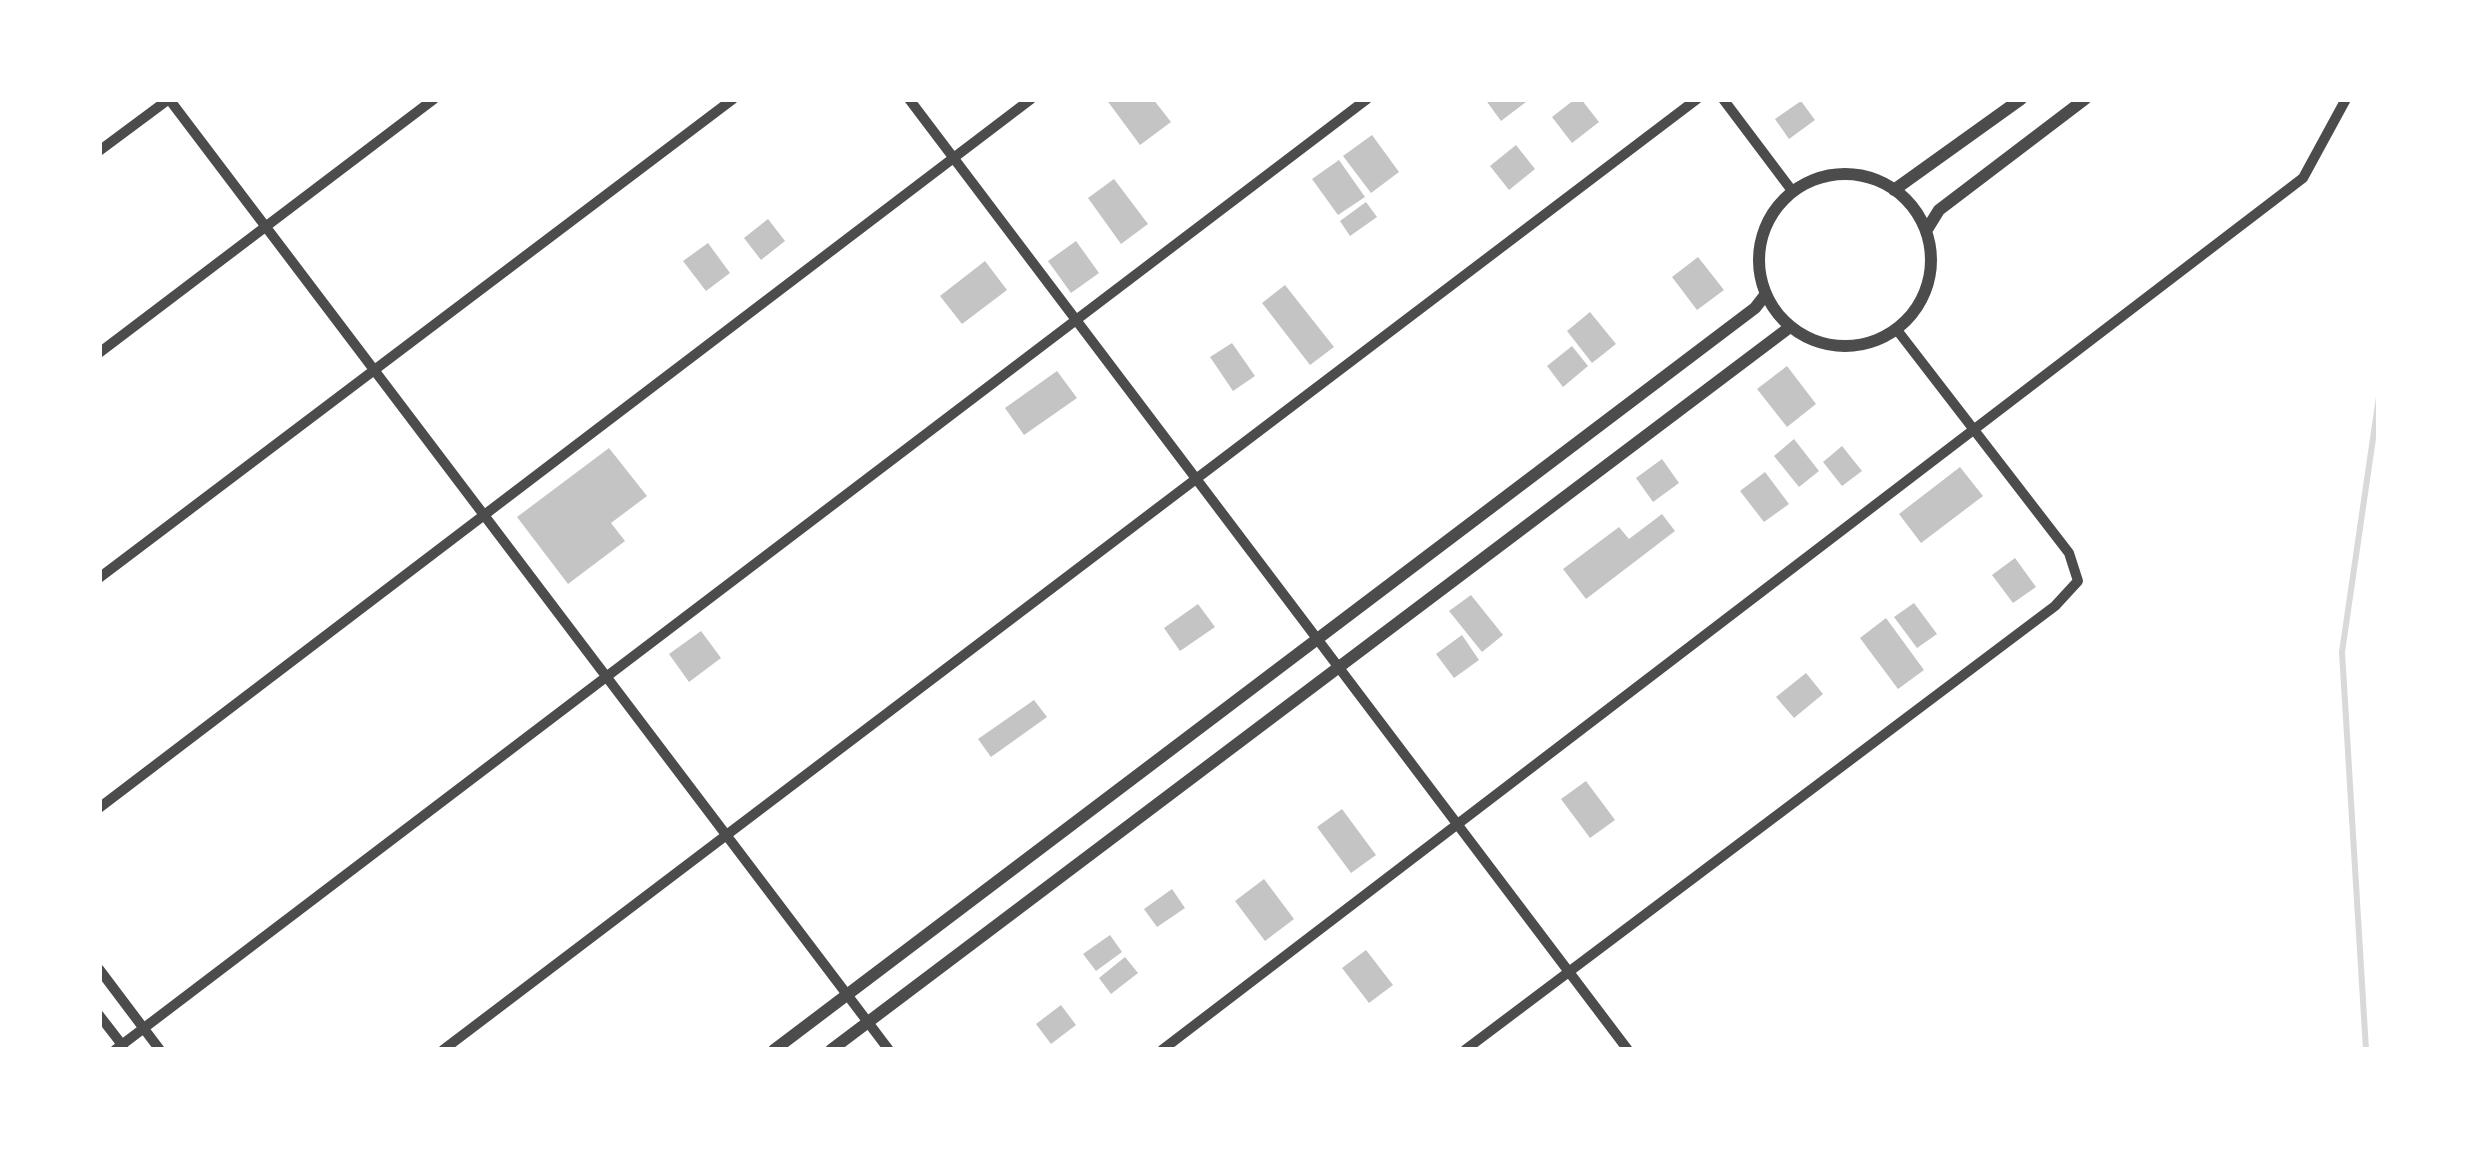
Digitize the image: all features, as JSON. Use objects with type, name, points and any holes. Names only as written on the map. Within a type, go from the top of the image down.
[{"type":"street","points":[[99,151],[169,99],[889,1050]]},
{"type":"street","points":[[99,352],[434,99]]},
{"type":"street","points":[[99,578],[733,99]]},
{"type":"street","points":[[909,99],[1628,1050]]},
{"type":"street","points":[[99,808],[1031,99]]},
{"type":"street","points":[[99,1016],[121,1048],[1367,99]]},
{"type":"street","points":[[443,1050],[1697,99]]},
{"type":"street","points":[[1723,99],[1793,192]]},
{"type":"street","points":[[1894,190],[2020,99]]},
{"type":"street","points":[[1926,231],[1939,210],[2084,99]]},
{"type":"street","points":[[1162,1050],[2303,178],[2346,99]]},
{"type":"street","points":[[1838,175],[1863,176],[1894,190],[1916,210],[1932,252],[1930,281],[1918,308],[1897,330],[1870,343],[1841,347],[1812,340],[1790,327],[1766,293],[1759,254],[1764,230],[1793,192],[1838,175]]},
{"type":"street","points":[[774,1050],[1755,308],[1766,293]]},
{"type":"street","points":[[831,1050],[1790,327]]},
{"type":"street","points":[[1465,1050],[2054,606],[2078,581],[2069,553],[1897,330]]},
{"type":"street","points":[[99,969],[160,1050]]},
{"type":"building","points":[[1106,99],[1153,99],[1171,122],[1140,145]]},
{"type":"building","points":[[1485,99],[1530,99],[1501,121]]},
{"type":"building","points":[[1581,99],[1599,122],[1572,143],[1552,117]]},
{"type":"building","points":[[1801,101],[1815,120],[1789,139],[1775,119]]},
{"type":"building","points":[[1372,135],[1399,172],[1371,193],[1343,156]]},
{"type":"building","points":[[1516,145],[1535,169],[1509,190],[1490,166]]},
{"type":"building","points":[[1339,160],[1365,197],[1338,215],[1312,179]]},
{"type":"building","points":[[1114,179],[1148,224],[1121,244],[1088,198]]},
{"type":"building","points":[[1366,202],[1377,217],[1350,236],[1340,221]]},
{"type":"building","points":[[768,219],[785,241],[761,260],[744,238]]},
{"type":"building","points":[[1076,241],[1099,273],[1071,293],[1048,261]]},
{"type":"building","points":[[708,243],[730,273],[706,291],[683,261]]},
{"type":"building","points":[[1698,257],[1724,290],[1697,310],[1672,277]]},
{"type":"building","points":[[985,261],[1007,290],[962,324],[940,296]]},
{"type":"building","points":[[1285,285],[1334,347],[1310,365],[1262,303]]},
{"type":"building","points":[[1590,312],[1616,344],[1592,363],[1567,331]]},
{"type":"building","points":[[1232,343],[1255,376],[1233,391],[1210,357]]},
{"type":"building","points":[[1572,346],[1588,366],[1563,387],[1547,366]]},
{"type":"building","points":[[1787,366],[1816,404],[1787,427],[1757,389]]},
{"type":"building","points":[[1057,371],[1077,398],[1024,435],[1005,408]]},
{"type":"building","points":[[1794,439],[1819,471],[1799,487],[1774,456]]},
{"type":"building","points":[[1842,446],[1862,471],[1842,486],[1823,462]]},
{"type":"building","points":[[609,448],[647,496],[611,523],[625,541],[568,584],[517,517]]},
{"type":"building","points":[[1662,459],[1679,483],[1653,502],[1636,478]]},
{"type":"building","points":[[1960,467],[1983,496],[1921,543],[1899,514]]},
{"type":"building","points":[[1765,472],[1789,504],[1764,522],[1740,491]]},
{"type":"building","points":[[1662,514],[1675,531],[1586,599],[1563,569],[1619,527],[1629,539]]},
{"type":"building","points":[[2015,558],[2036,587],[2013,603],[1992,575]]},
{"type":"building","points":[[1471,595],[1503,635],[1482,652],[1449,611]]},
{"type":"building","points":[[1914,603],[1937,634],[1917,648],[1894,617]]},
{"type":"building","points":[[1198,604],[1215,627],[1180,651],[1164,628]]},
{"type":"building","points":[[1886,618],[1924,670],[1898,689],[1860,638]]},
{"type":"building","points":[[701,631],[721,658],[689,682],[669,654]]},
{"type":"building","points":[[1462,635],[1479,660],[1454,678],[1436,654]]},
{"type":"building","points":[[1806,673],[1823,694],[1794,718],[1776,697]]},
{"type":"building","points":[[1034,700],[1047,717],[991,757],[978,739]]},
{"type":"building","points":[[1586,781],[1615,820],[1590,838],[1561,799]]},
{"type":"building","points":[[1342,809],[1376,855],[1351,873],[1317,827]]},
{"type":"building","points":[[1264,879],[1294,919],[1265,941],[1235,901]]},
{"type":"building","points":[[1172,889],[1185,908],[1157,927],[1144,909]]},
{"type":"building","points":[[1110,935],[1122,952],[1096,971],[1083,954]]},
{"type":"building","points":[[1366,950],[1393,985],[1369,1003],[1342,968]]},
{"type":"building","points":[[1125,957],[1138,973],[1111,994],[1099,978]]},
{"type":"building","points":[[1061,1005],[1076,1025],[1051,1044],[1036,1024]]},
{"type":"waterway","points":[[2366,1050],[2342,652],[2379,397]]}]
